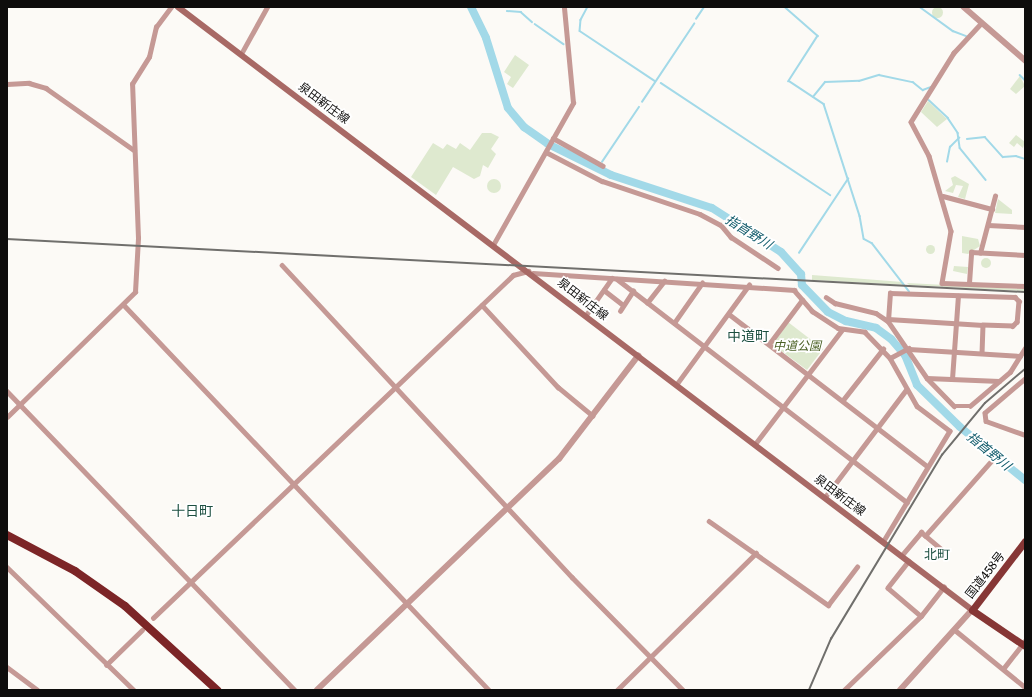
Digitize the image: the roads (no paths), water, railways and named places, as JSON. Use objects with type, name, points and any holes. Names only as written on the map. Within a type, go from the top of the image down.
[{"type":"highway","points":[[7,535],[75,572],[125,606],[217,690]]},
{"type":"highway","name":"国道458号","points":[[1024,644],[972,610],[1025,541]]},
{"type":"main road","name":"泉田新庄線","points":[[178,7],[493,245],[532,272],[638,356],[910,560],[972,610]]},
{"type":"street","points":[[7,417],[124,305],[135,292],[138,273],[134,150],[136,130],[132,84],[150,57],[156,28],[171,7]]},
{"type":"street","points":[[241,54],[267,7]]},
{"type":"street","points":[[493,245],[573,103],[564,7]]},
{"type":"street","points":[[964,7],[1025,60]]},
{"type":"street","points":[[982,23],[954,53],[911,122],[929,156],[943,196],[951,231],[942,283],[1025,286]]},
{"type":"street","points":[[7,84],[29,83],[46,88],[134,150]]},
{"type":"street","points":[[552,139],[603,166]]},
{"type":"street","points":[[546,152],[602,181],[700,214],[726,228],[731,237],[778,268]]},
{"type":"street","points":[[943,196],[992,209]]},
{"type":"street","points":[[980,253],[995,196]]},
{"type":"street","points":[[988,225],[1025,226]]},
{"type":"street","points":[[969,283],[971,252],[1025,255]]},
{"type":"street","points":[[282,265],[510,507],[572,577],[683,690]]},
{"type":"street","points":[[154,618],[513,275],[532,272],[749,285],[794,290],[816,314],[842,330],[865,332],[890,358],[906,390],[925,415],[950,431],[927,466],[884,541]]},
{"type":"street","points":[[586,315],[614,278]]},
{"type":"street","points":[[614,278],[907,502]]},
{"type":"street","points":[[647,303],[664,281]]},
{"type":"street","points":[[674,323],[702,283]]},
{"type":"street","points":[[676,385],[749,285]]},
{"type":"street","points":[[604,290],[623,305]]},
{"type":"street","points":[[620,310],[633,292]]},
{"type":"street","points":[[890,293],[1016,297],[1019,301],[1017,322],[1013,326],[888,320],[890,293]]},
{"type":"street","points":[[952,379],[958,296]]},
{"type":"street","points":[[826,297],[835,303],[876,313],[888,320],[909,348],[927,378],[954,406],[970,406],[999,382],[1025,348]]},
{"type":"street","points":[[769,344],[802,300]]},
{"type":"street","points":[[124,305],[489,690]]},
{"type":"street","points":[[482,305],[558,387],[593,416]]},
{"type":"street","points":[[729,314],[843,400],[876,428],[927,466]]},
{"type":"street","points":[[982,353],[983,325]]},
{"type":"street","points":[[755,444],[842,330]]},
{"type":"street","points":[[890,358],[909,348],[1020,356]]},
{"type":"street","points":[[843,400],[883,349]]},
{"type":"street","points":[[317,690],[559,459],[638,356]]},
{"type":"street","points":[[927,378],[999,382]]},
{"type":"street","points":[[1025,379],[985,414],[986,421],[1025,435]]},
{"type":"street","points":[[825,497],[906,390]]},
{"type":"street","points":[[7,391],[295,690]]},
{"type":"street","points":[[925,536],[992,460]]},
{"type":"street","points":[[709,521],[828,605],[856,567]]},
{"type":"street","points":[[902,555],[920,532],[945,552]]},
{"type":"street","points":[[617,690],[756,553]]},
{"type":"street","points":[[910,560],[888,588],[921,616]]},
{"type":"street","points":[[7,567],[106,665],[134,690]]},
{"type":"street","points":[[844,690],[921,616],[944,587]]},
{"type":"street","points":[[900,690],[972,610]]},
{"type":"street","points":[[106,665],[142,630]]},
{"type":"street","points":[[955,630],[1025,687]]},
{"type":"street","points":[[1003,669],[1024,644]]},
{"type":"street","points":[[7,667],[37,690]]},
{"type":"waterway","name":"指首野川","points":[[471,7],[486,38],[508,108],[524,127],[548,144],[611,175],[712,208],[781,252],[801,274],[802,285],[828,312],[846,321],[876,328],[891,339],[905,355],[917,385],[960,427],[1025,480]]},
{"type":"waterway","points":[[588,7],[581,20],[580,31],[655,81]]},
{"type":"waterway","points":[[696,19],[704,7]]},
{"type":"waterway","points":[[785,7],[818,36],[789,81],[824,104],[860,216],[864,239],[872,243],[909,291]]},
{"type":"waterway","points":[[920,7],[953,31],[966,36]]},
{"type":"waterway","points":[[507,11],[521,12],[532,22]]},
{"type":"waterway","points":[[535,24],[564,44]]},
{"type":"waterway","points":[[642,102],[694,24]]},
{"type":"waterway","points":[[813,97],[825,82],[859,81],[879,75],[913,82],[923,90],[931,87]]},
{"type":"waterway","points":[[1020,75],[1025,80]]},
{"type":"waterway","points":[[661,83],[830,195]]},
{"type":"waterway","points":[[929,100],[948,118],[958,133],[960,148],[986,180]]},
{"type":"waterway","points":[[602,162],[639,107]]},
{"type":"waterway","points":[[967,139],[985,137],[1003,157],[1016,156],[1025,159]]},
{"type":"waterway","points":[[947,162],[950,147],[959,138]]},
{"type":"waterway","points":[[799,253],[848,179]]},
{"type":"railway","points":[[7,239],[1025,292]]},
{"type":"railway","points":[[809,690],[831,639],[942,455],[985,403],[1025,369]]},
{"type":"district","name":"中道町","points":[[748,335]]},
{"type":"district","name":"十日町","points":[[192,510]]},
{"type":"district","name":"北町","points":[[937,554]]},
{"type":"park label","name":"中道公園","points":[[797,346]]}]
